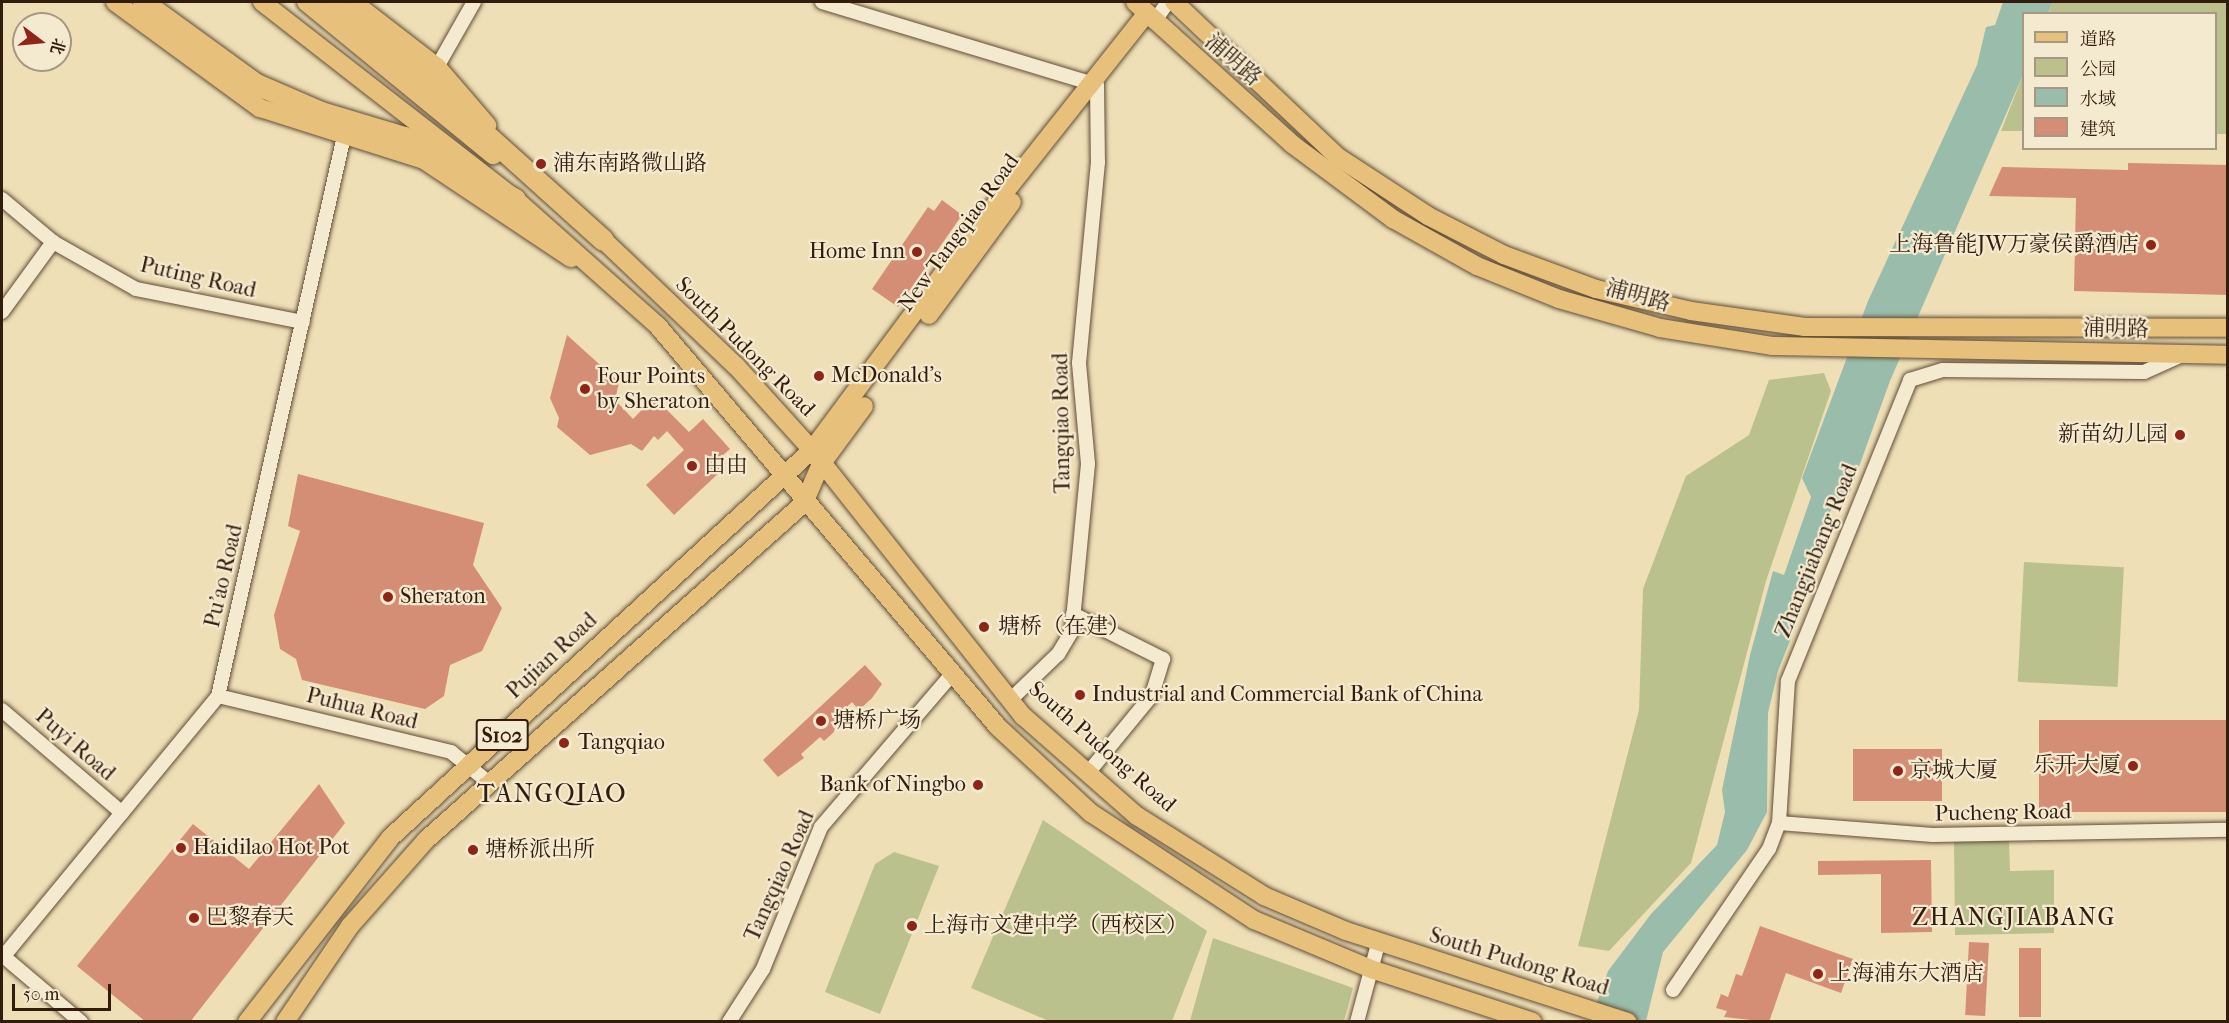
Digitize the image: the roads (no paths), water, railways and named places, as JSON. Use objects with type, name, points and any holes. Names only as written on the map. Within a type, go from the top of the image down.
[{"type":"highway","points":[[143,2],[188,39],[285,99],[404,137],[515,199]]},
{"type":"highway","points":[[330,2],[411,67],[603,240]]},
{"type":"main road","name":"South Pudong Road","points":[[115,2],[260,108],[344,136],[373,140],[439,168],[620,290]]},
{"type":"main road","name":"South Pudong Road","points":[[262,2],[515,199],[620,290],[728,403],[787,475],[804,503],[999,728],[1091,813],[1169,868],[1254,920],[1371,969],[1533,1022]]},
{"type":"main road","name":"South Pudong Road","points":[[306,2],[407,80],[570,222],[603,240]]},
{"type":"main road","name":"South Pudong Road","points":[[353,2],[437,67],[499,139],[736,366],[816,458],[1010,700],[1137,816],[1264,896],[1378,944],[1628,1022]]},
{"type":"main road","name":"浦明路","points":[[1174,2],[1338,157],[1428,216],[1503,255],[1628,296],[1805,327],[2228,327]]},
{"type":"main road","name":"New Tangqiao Road","points":[[804,503],[816,458],[1145,12]]},
{"type":"main road","name":"浦明路","points":[[1145,12],[1292,144],[1393,219],[1477,266],[1559,299],[1660,328],[1797,346],[2228,355]]},
{"type":"main road","name":"Pujian Road","points":[[247,1022],[390,838],[787,475],[816,458]]},
{"type":"main road","name":"S102","points":[[285,1022],[350,926],[487,781],[804,503]]},
{"type":"street","points":[[437,67],[474,2]]},
{"type":"street","points":[[822,2],[1093,83]]},
{"type":"street","name":"New Tangqiao Road","points":[[1145,12],[1166,2]]},
{"type":"street","name":"Tangqiao Road","points":[[1010,700],[1058,654],[1072,630],[1088,464],[1079,363],[1098,162],[1093,83]]},
{"type":"street","name":"Pu'ao Road","points":[[2,956],[218,696],[344,136]]},
{"type":"street","name":"Puting Road","points":[[2,199],[53,242],[136,289],[303,322]]},
{"type":"street","points":[[2,312],[53,242]]},
{"type":"street","name":"Zhangjiabang Road","points":[[1673,990],[1755,873],[1779,823],[1788,681],[1910,380],[1943,370],[2144,372],[2184,354]]},
{"type":"street","points":[[1073,614],[1164,659],[1152,695],[1088,773]]},
{"type":"street","name":"Tangqiao Road","points":[[729,1022],[763,969],[821,827],[952,674]]},
{"type":"street","name":"Puhua Road","points":[[218,696],[451,752],[471,763],[487,781]]},
{"type":"street","name":"Puyi Road","points":[[2,710],[122,813]]},
{"type":"street","name":"Pucheng Road","points":[[1779,823],[1933,835],[2228,830]]},
{"type":"street","points":[[1357,1022],[1378,944]]},
{"type":"street","points":[[2,956],[81,1022]]},
{"type":"water","points":[[2003,2],[2053,2],[2048,12],[2022,12],[2022,77],[1890,381],[1848,497],[1842,506],[1834,504],[1804,570],[1813,582],[1778,671],[1768,713],[1767,812],[1747,850],[1663,952],[1646,1021],[1590,1022],[1608,971],[1651,914],[1717,845],[1725,812],[1722,790],[1750,655],[1773,571],[1784,575],[1811,497],[1802,478],[1868,301],[1977,65],[1986,27],[1995,25]]},
{"type":"place","name":"浦东南路微山路","points":[[541,164]]},
{"type":"place","name":"上海鲁能JW万豪侯爵酒店","points":[[2151,245]]},
{"type":"place","name":"Home Inn","points":[[917,252]]},
{"type":"place","name":"McDonald's","points":[[819,376]]},
{"type":"place","name":"Four Points by Sheraton","points":[[585,389]]},
{"type":"place","name":"新苗幼儿园","points":[[2180,435]]},
{"type":"place","name":"由由","points":[[692,466]]},
{"type":"place","name":"Sheraton","points":[[388,597]]},
{"type":"place","name":"塘桥（在建）","points":[[984,627]]},
{"type":"place","name":"Industrial and Commercial Bank of China","points":[[1080,695]]},
{"type":"place","name":"塘桥广场","points":[[821,721]]},
{"type":"place","name":"Tangqiao","points":[[564,743]]},
{"type":"place","name":"乐开大厦","points":[[2133,766]]},
{"type":"place","name":"京城大厦","points":[[1898,771]]},
{"type":"place","name":"Bank of Ningbo","points":[[978,785]]},
{"type":"place","name":"Haidilao Hot Pot","points":[[181,848]]},
{"type":"place","name":"塘桥派出所","points":[[473,850]]},
{"type":"place","name":"巴黎春天","points":[[194,918]]},
{"type":"place","name":"上海市文建中学（西校区）","points":[[912,926]]},
{"type":"place","name":"上海浦东大酒店","points":[[1818,974]]},
{"type":"district","name":"TANGQIAO","points":[[552,794]]},
{"type":"district","name":"ZHANGJIABANG","points":[[2014,918]]}]
